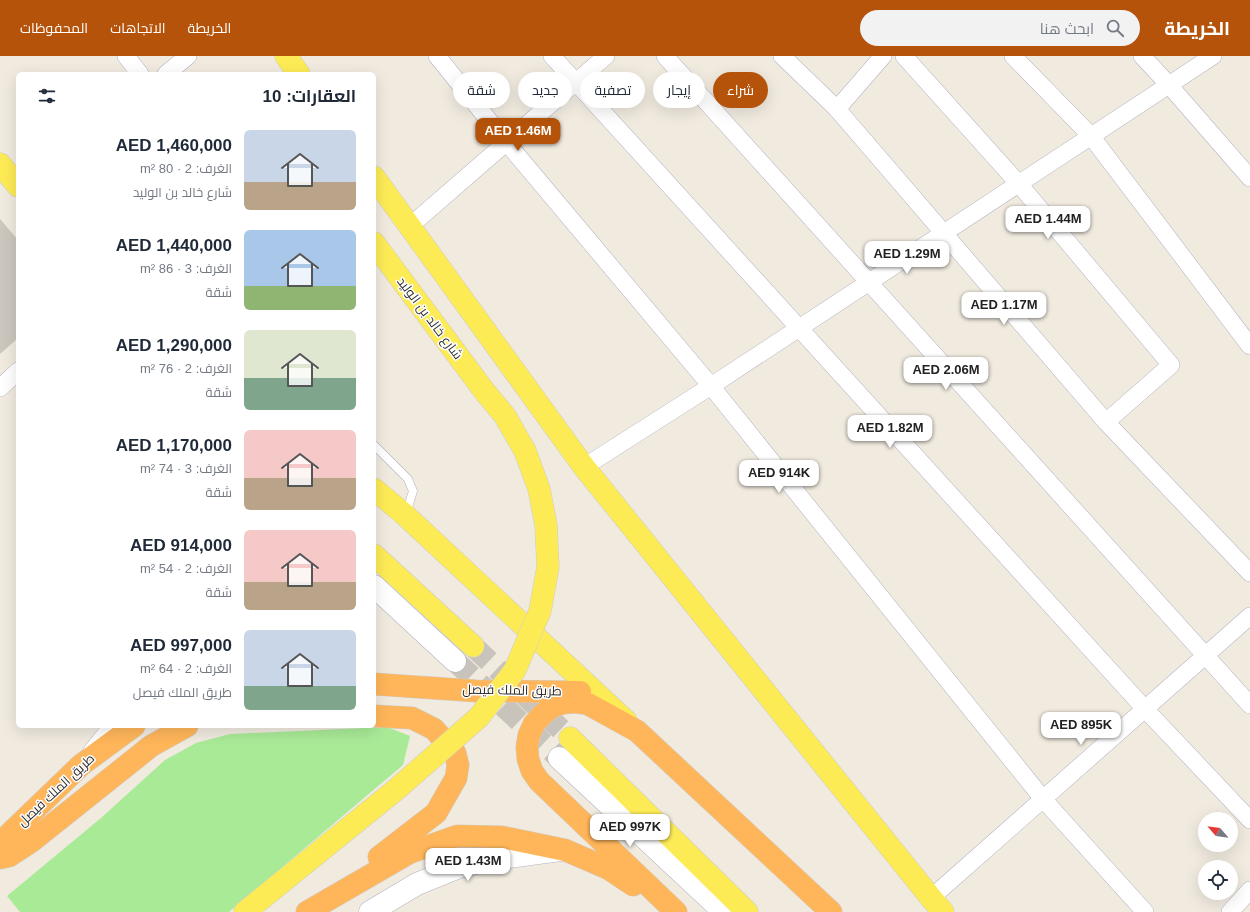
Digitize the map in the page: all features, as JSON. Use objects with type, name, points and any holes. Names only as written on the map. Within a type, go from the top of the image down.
[{"type":"highway","name":"طريق الملك فيصل","points":[[376,684],[476,691],[579,691],[637,731]]},
{"type":"highway","points":[[676,912],[539,781],[532,771],[526,747],[529,735],[534,724],[542,714],[552,707],[563,703],[576,702],[588,704],[637,731],[831,912]]},
{"type":"highway","points":[[307,912],[436,813],[456,778],[458,764],[455,753],[434,729],[412,718],[376,716]]},
{"type":"highway","name":"طريق الملك فيصل","points":[[0,843],[81,765],[131,728]]},
{"type":"highway","points":[[0,858],[9,856],[32,841],[151,746],[183,728]]},
{"type":"highway","points":[[307,912],[409,853],[456,836],[502,838],[565,850],[609,869],[670,912]]},
{"type":"highway","points":[[815,897],[839,912]]},
{"type":"main road","points":[[0,164],[16,184]]},
{"type":"main road","points":[[376,180],[584,467],[937,905]]},
{"type":"main road","name":"شارع خالد بن الوليد","points":[[245,912],[398,788],[479,717],[515,670],[540,611],[548,567],[546,525],[538,489],[524,451],[504,416],[376,246]]},
{"type":"main road","points":[[376,491],[405,515],[637,731]]},
{"type":"main road","points":[[376,557],[473,646]]},
{"type":"main road","points":[[570,738],[747,912]]},
{"type":"street","points":[[126,56],[138,72]]},
{"type":"street","points":[[168,72],[188,56]]},
{"type":"street","points":[[437,56],[507,143],[711,386],[1043,799],[1145,912]]},
{"type":"street","points":[[552,56],[1145,709],[1250,820]]},
{"type":"street","points":[[410,226],[606,56]]},
{"type":"street","points":[[665,56],[1250,705]]},
{"type":"street","points":[[782,56],[837,109],[1106,422],[1250,573]]},
{"type":"street","points":[[837,109],[883,56]]},
{"type":"street","points":[[904,56],[1019,184],[1171,365],[1106,422]]},
{"type":"street","points":[[1013,56],[1091,136],[1250,346]]},
{"type":"street","points":[[1142,56],[1250,178]]},
{"type":"street","points":[[584,467],[800,328],[1213,56]]},
{"type":"street","points":[[0,388],[16,373]]},
{"type":"street","points":[[376,588],[455,661]]},
{"type":"street","points":[[937,905],[1043,799],[1250,616]]},
{"type":"street","points":[[81,765],[110,728]]},
{"type":"street","points":[[559,758],[724,912]]},
{"type":"street","points":[[370,912],[417,884],[459,867],[488,860],[565,850]]},
{"type":"street","points":[[1230,912],[1250,890]]},
{"type":"lane","points":[[376,447],[408,479],[413,491],[405,515]]},
{"type":"green space","points":[[387,727],[410,736],[403,765],[229,912],[20,912],[7,896],[101,818],[165,760],[196,743],[230,734]]},
{"type":"building","points":[[0,219],[16,238],[16,340],[0,354]]},
{"type":"tunnel","points":[[473,646],[570,738]]},
{"type":"tunnel","points":[[455,661],[559,758]]}]
